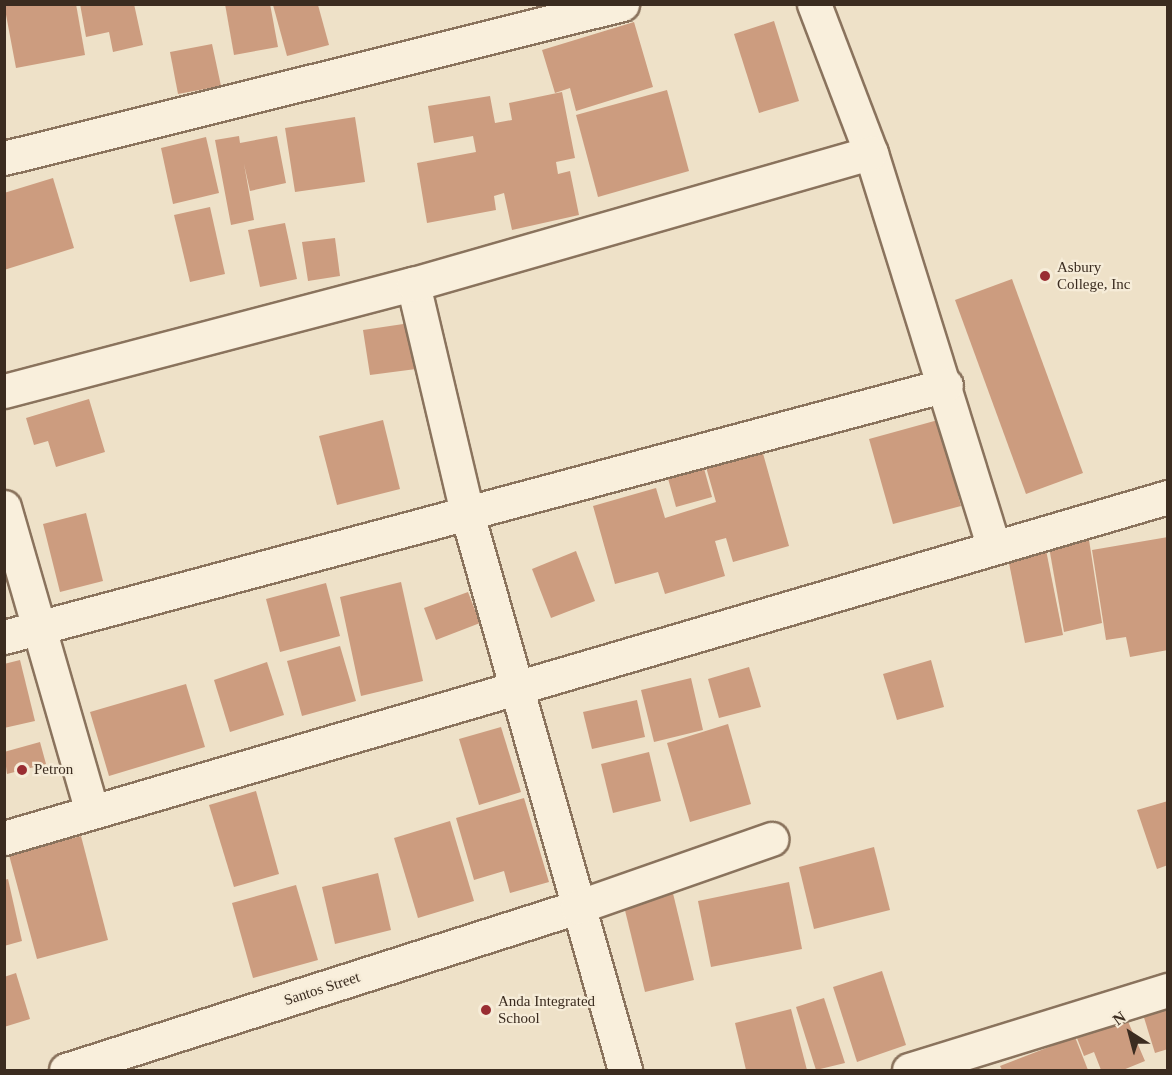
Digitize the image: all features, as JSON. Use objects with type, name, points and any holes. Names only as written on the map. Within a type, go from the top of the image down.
[{"type":"street","points":[[4,158],[622,4]]},
{"type":"street","points":[[814,4],[871,153],[946,386],[994,547]]},
{"type":"street","points":[[4,391],[413,284],[871,153]]},
{"type":"street","points":[[413,284],[468,517],[518,685],[577,907],[625,1071]]},
{"type":"street","points":[[4,637],[468,517],[946,386]]},
{"type":"street","points":[[4,838],[518,685],[1167,497]]},
{"type":"street","points":[[4,507],[42,628],[92,812]]},
{"type":"street","name":"Santos Street","points":[[66,1071],[577,907],[771,838]]},
{"type":"street","points":[[909,1071],[1167,990]]},
{"type":"building","points":[[4,4],[76,4],[85,55],[16,68]]},
{"type":"building","points":[[80,4],[134,4],[143,45],[113,52],[109,32],[86,37]]},
{"type":"building","points":[[225,4],[270,4],[278,47],[234,55]]},
{"type":"building","points":[[273,5],[318,5],[329,45],[287,56]]},
{"type":"building","points":[[774,21],[799,101],[759,113],[734,34]]},
{"type":"building","points":[[634,22],[653,87],[576,111],[570,88],[555,93],[542,50]]},
{"type":"building","points":[[212,44],[221,86],[178,94],[170,52]]},
{"type":"building","points":[[667,90],[689,171],[598,197],[576,115]]},
{"type":"building","points":[[562,92],[575,158],[556,162],[558,174],[570,171],[579,215],[512,230],[504,193],[494,196],[496,210],[427,223],[417,163],[476,152],[473,136],[434,143],[428,106],[490,96],[495,123],[512,120],[509,103]]},
{"type":"building","points":[[355,117],[365,182],[295,192],[285,128]]},
{"type":"building","points":[[239,136],[240,143],[277,136],[286,183],[250,191],[244,164],[254,220],[231,225],[215,140]]},
{"type":"building","points":[[206,137],[219,193],[173,204],[161,148]]},
{"type":"building","points":[[53,178],[74,248],[4,270],[4,193]]},
{"type":"building","points":[[210,207],[225,274],[190,282],[174,215]]},
{"type":"building","points":[[285,223],[297,279],[260,287],[248,230]]},
{"type":"building","points":[[335,238],[340,276],[308,281],[302,242]]},
{"type":"building","points":[[1012,279],[1083,473],[1026,494],[955,300]]},
{"type":"building","points":[[410,323],[416,369],[370,375],[363,330]]},
{"type":"building","points":[[89,399],[105,452],[56,467],[48,441],[34,445],[26,418]]},
{"type":"building","points":[[383,420],[400,489],[337,505],[319,436]]},
{"type":"building","points":[[938,420],[961,506],[893,524],[869,439]]},
{"type":"building","points":[[762,450],[789,546],[733,562],[726,538],[715,541],[725,576],[665,594],[658,572],[615,584],[593,506],[656,488],[665,518],[716,502],[706,467]]},
{"type":"building","points":[[703,465],[712,497],[676,507],[667,475]]},
{"type":"building","points":[[86,513],[103,581],[60,592],[43,524]]},
{"type":"building","points":[[1168,537],[1168,650],[1130,657],[1126,637],[1106,640],[1092,550]]},
{"type":"building","points":[[1089,540],[1102,623],[1064,632],[1049,547]]},
{"type":"building","points":[[1046,550],[1063,635],[1025,643],[1008,558]]},
{"type":"building","points":[[576,551],[595,601],[551,618],[532,569]]},
{"type":"building","points":[[401,582],[423,681],[361,696],[340,597]]},
{"type":"building","points":[[326,583],[340,636],[280,652],[266,599]]},
{"type":"building","points":[[468,592],[480,623],[436,640],[424,608]]},
{"type":"building","points":[[340,646],[356,701],[302,716],[287,661]]},
{"type":"building","points":[[20,660],[35,721],[4,728],[4,664]]},
{"type":"building","points":[[931,660],[944,707],[897,720],[883,674]]},
{"type":"building","points":[[267,662],[284,715],[230,732],[214,680]]},
{"type":"building","points":[[749,667],[761,707],[719,718],[708,679]]},
{"type":"building","points":[[691,678],[703,730],[654,742],[641,690]]},
{"type":"building","points":[[186,684],[205,747],[109,776],[90,712]]},
{"type":"building","points":[[637,700],[645,737],[592,749],[583,712]]},
{"type":"building","points":[[728,724],[751,804],[690,822],[667,743]]},
{"type":"building","points":[[501,727],[521,792],[479,805],[459,739]]},
{"type":"building","points":[[40,742],[46,764],[7,774],[4,752]]},
{"type":"building","points":[[649,752],[661,801],[613,813],[601,764]]},
{"type":"building","points":[[256,791],[279,874],[234,887],[209,805]]},
{"type":"building","points":[[524,798],[549,882],[510,893],[504,871],[474,880],[456,818]]},
{"type":"building","points":[[1168,801],[1168,865],[1157,869],[1137,810]]},
{"type":"building","points":[[450,821],[474,901],[418,918],[394,838]]},
{"type":"building","points":[[81,836],[108,940],[37,959],[9,855]]},
{"type":"building","points":[[874,847],[890,910],[814,929],[799,867]]},
{"type":"building","points":[[378,873],[391,930],[335,944],[322,887]]},
{"type":"building","points":[[8,879],[22,941],[4,946],[4,880]]},
{"type":"building","points":[[670,881],[694,980],[645,992],[621,894]]},
{"type":"building","points":[[789,882],[802,949],[711,967],[698,901]]},
{"type":"building","points":[[296,885],[318,960],[253,978],[232,903]]},
{"type":"building","points":[[882,971],[906,1045],[857,1062],[833,987]]},
{"type":"building","points":[[16,973],[30,1019],[4,1027],[4,977]]},
{"type":"building","points":[[824,998],[845,1063],[816,1070],[796,1007]]},
{"type":"building","points":[[1168,999],[1168,1049],[1155,1053],[1141,1008]]},
{"type":"building","points":[[791,1009],[807,1070],[746,1070],[735,1023]]},
{"type":"building","points":[[1124,1012],[1145,1061],[1123,1070],[1101,1070],[1094,1052],[1084,1056],[1075,1033]]},
{"type":"building","points":[[1075,1037],[1088,1070],[1002,1070],[1000,1066]]},
{"type":"place","name":"Asbury College, Inc","points":[[1045,276]]},
{"type":"place","name":"Petron","points":[[22,770]]},
{"type":"place","name":"Anda Integrated School","points":[[486,1010]]}]
